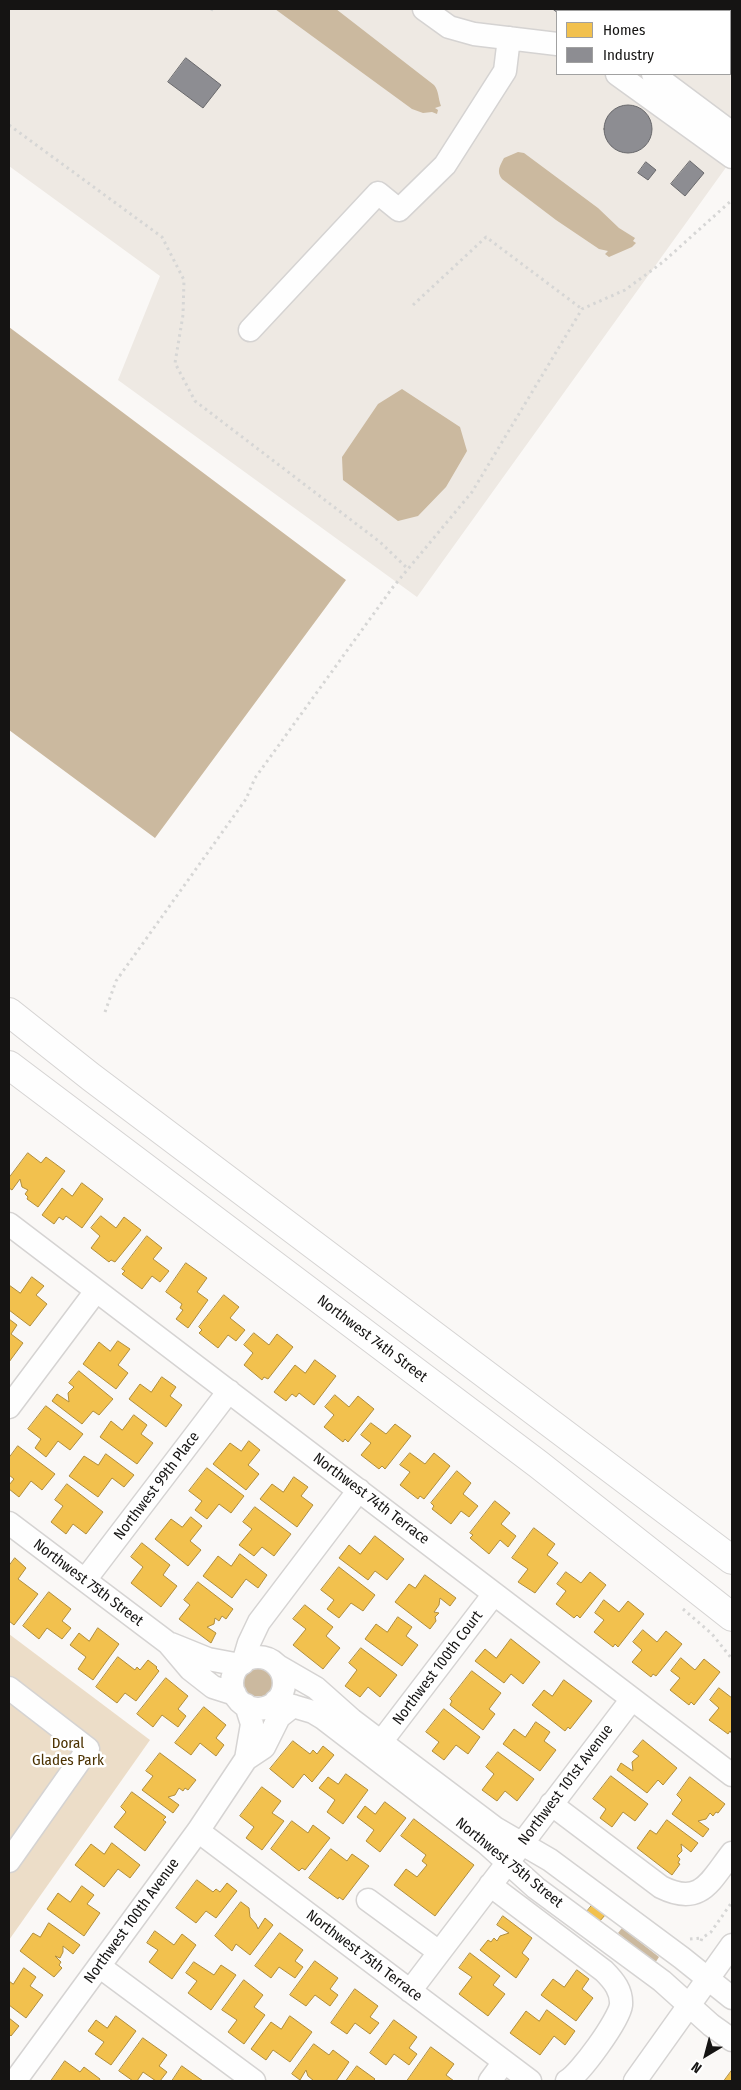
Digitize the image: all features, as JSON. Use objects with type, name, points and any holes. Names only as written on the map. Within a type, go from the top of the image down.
[{"type":"main road","points":[[9,1012],[99,1083],[732,1560]]},
{"type":"main road","name":"Northwest 74th Street","points":[[9,1065],[538,1464],[732,1617]]},
{"type":"street","points":[[424,9],[449,27],[474,34],[556,44]]},
{"type":"street","points":[[250,330],[378,193],[399,210],[445,165],[505,71],[509,38]]},
{"type":"street","points":[[618,75],[732,157]]},
{"type":"street","points":[[655,75],[732,133]]},
{"type":"street","name":"Northwest 74th Terrace","points":[[9,1224],[732,1775]]},
{"type":"street","points":[[9,1407],[96,1290]]},
{"type":"street","name":"Northwest 99th Place","points":[[84,1580],[229,1391]]},
{"type":"street","points":[[269,1609],[267,1642],[275,1664],[284,1680],[285,1704],[262,1708],[240,1700],[233,1678],[256,1629],[269,1609],[359,1490]]},
{"type":"street","name":"Northwest 75th Street","points":[[9,1523],[168,1643],[190,1669],[213,1688],[240,1700]]},
{"type":"street","name":"Northwest 100th Court","points":[[382,1742],[494,1594]]},
{"type":"street","name":"Northwest 75th Street","points":[[168,1643],[208,1659],[241,1664]]},
{"type":"street","points":[[241,1664],[256,1657],[275,1664]]},
{"type":"street","name":"Northwest 75th Street","points":[[275,1664],[316,1688],[352,1720],[496,1828],[550,1860],[571,1875],[732,1998]]},
{"type":"street","points":[[9,1688],[88,1749],[9,1861]]},
{"type":"street","name":"Northwest 101st Avenue","points":[[410,1991],[632,1698]]},
{"type":"street","name":"Northwest 100th Avenue","points":[[240,1700],[252,1724],[246,1760]]},
{"type":"street","name":"Northwest 75th Street","points":[[285,1704],[313,1712],[323,1718],[508,1862],[551,1900],[662,1981],[732,2040]]},
{"type":"street","name":"Northwest 100th Avenue","points":[[15,2081],[198,1831],[246,1760],[264,1746],[285,1704]]},
{"type":"street","points":[[551,1804],[661,1887],[684,1896],[696,1893],[706,1886],[732,1853]]},
{"type":"street","name":"Northwest 75th Terrace","points":[[198,1831],[530,2081]]},
{"type":"street","points":[[551,1900],[571,1875]]},
{"type":"street","points":[[490,1885],[604,1971],[614,1980],[620,1992],[621,2005],[617,2019],[580,2070],[567,2081]]},
{"type":"street","points":[[368,1900],[439,1952]]},
{"type":"street","points":[[635,2081],[732,1945]]},
{"type":"street","points":[[99,1966],[254,2081]]},
{"type":"street","points":[[490,2081],[504,2062]]},
{"type":"path","points":[[211,9],[216,12]]},
{"type":"path","points":[[9,125],[162,237],[184,280],[183,315],[175,363],[195,401],[380,542],[408,569]]},
{"type":"path","points":[[105,1012],[116,981],[246,799],[255,778],[408,569],[472,492],[582,309],[625,290],[663,262],[732,200]]},
{"type":"path","points":[[413,306],[486,238],[582,309]]},
{"type":"path","points":[[701,1941],[702,1938],[711,1932],[732,1902]]},
{"type":"shaded area","points":[[9,9],[732,9],[732,159],[417,597],[118,380],[160,276],[9,166]]},
{"type":"shaded area","points":[[275,9],[336,9],[436,87],[441,106],[435,108],[438,110],[437,114],[432,112],[423,113],[412,109]]},
{"type":"shaded area","points":[[518,152],[524,153],[598,208],[619,228],[635,238],[633,241],[636,243],[632,247],[609,257],[605,254],[608,251],[599,249],[556,220],[502,179],[499,171],[504,158]]},
{"type":"shaded area","points":[[9,327],[346,580],[155,838],[9,730]]},
{"type":"shaded area","points":[[402,389],[460,427],[467,451],[446,487],[418,516],[398,521],[343,480],[342,457],[378,404]]},
{"type":"shaded area","points":[[258,1666],[269,1671],[276,1681],[270,1693],[250,1696],[242,1684],[246,1671]]},
{"type":"shaded area","points":[[622,1928],[659,1957],[655,1963],[618,1933]]},
{"type":"green space","name":"Doral Glades Park","points":[[9,1634],[150,1740],[9,1940]]},
{"type":"building: Homes","points":[[28,1153],[41,1163],[46,1157],[65,1171],[38,1207],[27,1199],[28,1197],[25,1194],[28,1190],[22,1187],[20,1179],[12,1190],[9,1188],[9,1178]]},
{"type":"building: Homes","points":[[82,1183],[103,1199],[82,1228],[66,1216],[63,1220],[59,1217],[54,1224],[42,1215],[62,1188],[72,1196]]},
{"type":"building: Homes","points":[[101,1216],[116,1228],[124,1217],[141,1230],[115,1262],[111,1260],[109,1262],[91,1248],[100,1236],[91,1228]]},
{"type":"building: Homes","points":[[147,1236],[162,1248],[153,1259],[169,1271],[160,1282],[152,1276],[142,1289],[122,1274],[125,1271],[122,1269]]},
{"type":"building: Homes","points":[[186,1263],[207,1278],[197,1292],[208,1300],[188,1328],[176,1319],[183,1310],[180,1308],[182,1304],[166,1292]]},
{"type":"building: Homes","points":[[32,1277],[44,1286],[36,1295],[47,1304],[30,1326],[9,1310],[9,1285],[20,1293]]},
{"type":"building: Homes","points":[[224,1295],[239,1307],[230,1318],[245,1330],[236,1341],[228,1335],[218,1348],[199,1333],[202,1330],[199,1327]]},
{"type":"building: Homes","points":[[9,1319],[17,1325],[11,1334],[23,1343],[9,1362]]},
{"type":"building: Homes","points":[[254,1333],[269,1345],[277,1334],[293,1347],[268,1379],[264,1377],[262,1380],[244,1365],[253,1353],[244,1345]]},
{"type":"building: Homes","points":[[118,1341],[130,1349],[118,1365],[128,1373],[116,1389],[83,1364],[99,1342],[110,1351]]},
{"type":"building: Homes","points":[[315,1360],[336,1376],[314,1405],[299,1393],[296,1397],[292,1394],[286,1401],[274,1392],[295,1365],[305,1373]]},
{"type":"building: Homes","points":[[79,1371],[113,1399],[99,1415],[93,1411],[82,1424],[52,1401],[57,1394],[69,1402],[68,1393],[74,1387],[69,1383]]},
{"type":"building: Homes","points":[[162,1377],[176,1387],[170,1396],[182,1405],[166,1427],[129,1399],[140,1384],[151,1392]]},
{"type":"building: Homes","points":[[335,1395],[349,1407],[358,1396],[374,1409],[348,1442],[345,1439],[343,1442],[324,1427],[334,1415],[325,1407]]},
{"type":"building: Homes","points":[[46,1406],[83,1434],[70,1450],[58,1441],[46,1457],[35,1448],[41,1439],[28,1429]]},
{"type":"building: Homes","points":[[134,1415],[147,1425],[141,1434],[153,1443],[137,1464],[100,1437],[111,1421],[122,1430]]},
{"type":"building: Homes","points":[[371,1423],[386,1434],[395,1424],[411,1436],[385,1469],[382,1466],[379,1469],[361,1455],[371,1443],[361,1435]]},
{"type":"building: Homes","points":[[249,1441],[260,1450],[248,1465],[259,1474],[246,1490],[213,1464],[230,1443],[241,1451]]},
{"type":"building: Homes","points":[[18,1446],[55,1474],[42,1490],[31,1481],[19,1497],[9,1489],[9,1485],[14,1479],[9,1475],[9,1458]]},
{"type":"building: Homes","points":[[410,1453],[425,1464],[434,1453],[450,1466],[424,1499],[420,1496],[418,1499],[400,1485],[410,1472],[400,1465]]},
{"type":"building: Homes","points":[[106,1454],[134,1475],[124,1487],[112,1478],[98,1497],[69,1476],[84,1456],[98,1465]]},
{"type":"building: Homes","points":[[207,1468],[244,1496],[231,1513],[219,1504],[207,1519],[195,1510],[202,1501],[189,1491]]},
{"type":"building: Homes","points":[[457,1471],[471,1483],[463,1494],[478,1506],[469,1517],[461,1511],[451,1524],[432,1509],[434,1506],[431,1503]]},
{"type":"building: Homes","points":[[294,1477],[308,1487],[301,1496],[313,1505],[297,1527],[260,1499],[272,1484],[283,1492]]},
{"type":"building: Homes","points":[[67,1484],[103,1512],[86,1534],[73,1524],[66,1534],[51,1522],[63,1506],[55,1500]]},
{"type":"building: Homes","points":[[495,1501],[510,1513],[501,1524],[516,1536],[508,1547],[500,1540],[489,1554],[470,1538],[473,1535],[470,1533]]},
{"type":"building: Homes","points":[[255,1507],[291,1534],[274,1556],[262,1547],[254,1556],[239,1545],[252,1529],[243,1522]]},
{"type":"building: Homes","points":[[191,1517],[202,1526],[190,1541],[201,1550],[188,1566],[155,1539],[171,1519],[182,1527]]},
{"type":"building: Homes","points":[[534,1528],[555,1544],[547,1555],[558,1563],[535,1593],[518,1582],[528,1569],[512,1558]]},
{"type":"building: Homes","points":[[375,1536],[404,1559],[387,1580],[375,1571],[368,1580],[339,1558],[349,1545],[360,1554]]},
{"type":"building: Homes","points":[[142,1543],[170,1565],[163,1575],[177,1586],[161,1607],[131,1583],[143,1567],[131,1557]]},
{"type":"building: Homes","points":[[240,1554],[267,1575],[258,1588],[246,1579],[232,1598],[203,1576],[218,1556],[231,1566]]},
{"type":"building: Homes","points":[[15,1558],[26,1568],[18,1579],[38,1594],[14,1625],[9,1621],[9,1566]]},
{"type":"building: Homes","points":[[339,1567],[375,1595],[363,1611],[351,1603],[339,1618],[327,1609],[334,1600],[321,1590]]},
{"type":"building: Homes","points":[[566,1572],[581,1583],[590,1572],[606,1585],[580,1618],[577,1615],[574,1618],[556,1604],[566,1591],[557,1584]]},
{"type":"building: Homes","points":[[425,1575],[456,1598],[450,1606],[440,1598],[439,1605],[434,1612],[439,1613],[435,1617],[436,1621],[430,1629],[395,1602],[409,1584],[415,1588]]},
{"type":"building: Homes","points":[[198,1582],[233,1609],[226,1619],[222,1616],[219,1621],[215,1618],[214,1624],[207,1627],[216,1633],[211,1643],[179,1619],[190,1605],[184,1600]]},
{"type":"building: Homes","points":[[49,1592],[71,1609],[62,1621],[71,1628],[62,1639],[47,1628],[39,1639],[23,1626]]},
{"type":"building: Homes","points":[[604,1600],[619,1612],[628,1601],[644,1614],[618,1647],[615,1644],[613,1647],[594,1632],[604,1620],[595,1613]]},
{"type":"building: Homes","points":[[305,1605],[333,1627],[326,1636],[340,1648],[323,1669],[293,1645],[306,1629],[293,1619]]},
{"type":"building: Homes","points":[[398,1617],[412,1627],[406,1636],[418,1645],[402,1666],[365,1639],[376,1624],[387,1632]]},
{"type":"building: Homes","points":[[98,1628],[119,1644],[93,1680],[78,1669],[86,1657],[70,1645],[79,1633],[89,1641]]},
{"type":"building: Homes","points":[[643,1630],[657,1642],[666,1631],[682,1644],[656,1676],[653,1674],[651,1677],[632,1662],[642,1650],[633,1642]]},
{"type":"building: Homes","points":[[511,1639],[540,1662],[523,1684],[511,1674],[504,1683],[475,1661],[485,1649],[496,1658]]},
{"type":"building: Homes","points":[[361,1648],[397,1675],[380,1697],[368,1687],[360,1697],[345,1686],[357,1670],[349,1663]]},
{"type":"building: Homes","points":[[118,1657],[135,1670],[137,1667],[140,1670],[148,1660],[159,1671],[136,1701],[125,1693],[117,1703],[96,1687]]},
{"type":"building: Homes","points":[[681,1658],[695,1670],[704,1659],[720,1672],[694,1705],[691,1702],[689,1705],[670,1690],[680,1678],[671,1671]]},
{"type":"building: Homes","points":[[472,1671],[501,1693],[489,1709],[495,1714],[483,1730],[450,1705],[452,1701],[450,1699]]},
{"type":"building: Homes","points":[[166,1678],[188,1696],[178,1709],[186,1716],[178,1727],[162,1715],[153,1727],[137,1714]]},
{"type":"building: Homes","points":[[564,1680],[592,1701],[570,1729],[568,1727],[565,1731],[532,1705],[544,1690],[552,1696]]},
{"type":"building: Homes","points":[[719,1688],[732,1698],[732,1734],[730,1731],[728,1734],[709,1720],[719,1708],[710,1700]]},
{"type":"building: Homes","points":[[204,1707],[226,1725],[216,1738],[224,1745],[216,1756],[200,1743],[191,1755],[175,1743]]},
{"type":"building: Homes","points":[[444,1709],[480,1737],[468,1754],[456,1745],[444,1760],[432,1751],[439,1742],[426,1732]]},
{"type":"building: Homes","points":[[536,1722],[550,1732],[544,1741],[556,1750],[540,1771],[503,1744],[514,1729],[525,1737]]},
{"type":"building: Homes","points":[[643,1740],[677,1768],[663,1785],[658,1780],[647,1793],[617,1770],[621,1763],[633,1771],[632,1762],[639,1756],[633,1752]]},
{"type":"building: Homes","points":[[293,1741],[310,1754],[313,1750],[317,1754],[323,1746],[334,1755],[312,1782],[304,1774],[293,1788],[270,1769]]},
{"type":"building: Homes","points":[[498,1752],[534,1779],[517,1801],[505,1791],[497,1801],[482,1790],[494,1774],[486,1767]]},
{"type":"building: Homes","points":[[160,1753],[196,1780],[188,1790],[185,1788],[183,1791],[179,1788],[175,1795],[168,1797],[179,1805],[173,1813],[142,1790],[153,1776],[146,1771]]},
{"type":"building: Homes","points":[[346,1774],[368,1790],[343,1824],[327,1812],[335,1800],[319,1788],[328,1777],[338,1784]]},
{"type":"building: Homes","points":[[611,1776],[648,1804],[635,1821],[623,1812],[612,1827],[600,1818],[606,1809],[593,1799]]},
{"type":"building: Homes","points":[[690,1777],[725,1804],[718,1813],[716,1812],[713,1816],[710,1813],[706,1819],[698,1821],[709,1829],[703,1837],[672,1814],[682,1800],[677,1795]]},
{"type":"building: Homes","points":[[262,1787],[281,1801],[272,1813],[284,1821],[262,1850],[246,1838],[254,1827],[240,1816]]},
{"type":"building: Homes","points":[[132,1792],[166,1817],[163,1820],[166,1822],[145,1851],[114,1827],[126,1812],[121,1807]]},
{"type":"building: Homes","points":[[385,1802],[406,1818],[380,1852],[366,1841],[374,1830],[357,1817],[365,1806],[375,1814]]},
{"type":"building: Homes","points":[[414,1819],[474,1865],[435,1916],[394,1885],[406,1869],[417,1877],[427,1865],[422,1861],[426,1855],[401,1836]]},
{"type":"building: Homes","points":[[667,1820],[698,1843],[691,1852],[681,1844],[682,1851],[677,1856],[680,1859],[678,1863],[680,1864],[672,1875],[637,1848],[650,1830],[656,1834]]},
{"type":"building: Homes","points":[[292,1821],[308,1833],[313,1825],[330,1838],[305,1870],[302,1868],[299,1871],[271,1849]]},
{"type":"building: Homes","points":[[112,1843],[140,1865],[130,1878],[118,1869],[104,1887],[75,1865],[91,1844],[104,1854]]},
{"type":"building: Homes","points":[[331,1849],[347,1861],[352,1854],[369,1866],[343,1900],[339,1897],[338,1899],[309,1878]]},
{"type":"building: Homes","points":[[197,1880],[213,1892],[216,1889],[220,1892],[227,1883],[237,1891],[216,1918],[206,1911],[196,1923],[176,1908]]},
{"type":"building: Homes","points":[[82,1886],[94,1895],[87,1904],[100,1913],[84,1936],[47,1909],[58,1893],[70,1902]]},
{"type":"building: Homes","points":[[241,1902],[249,1908],[250,1917],[258,1929],[265,1918],[273,1925],[250,1955],[236,1944],[232,1951],[215,1936]]},
{"type":"building: Homes","points":[[593,1904],[606,1914],[599,1922],[585,1914]]},
{"type":"building: Homes","points":[[503,1916],[532,1938],[522,1953],[529,1959],[516,1978],[480,1950],[488,1940],[491,1942],[494,1938],[497,1941],[500,1936],[509,1933],[497,1925]]},
{"type":"building: Homes","points":[[49,1923],[80,1945],[73,1954],[63,1946],[60,1958],[55,1956],[61,1962],[59,1965],[62,1968],[54,1977],[20,1951],[33,1933],[40,1937]]},
{"type":"building: Homes","points":[[155,1931],[174,1945],[182,1934],[196,1945],[172,1979],[149,1962],[158,1950],[147,1943]]},
{"type":"building: Homes","points":[[280,1933],[303,1950],[295,1961],[303,1967],[295,1978],[279,1967],[271,1978],[255,1966]]},
{"type":"building: Homes","points":[[470,1953],[500,1976],[493,1985],[505,1994],[488,2016],[459,1994],[472,1977],[459,1968]]},
{"type":"building: Homes","points":[[315,1961],[338,1978],[330,1989],[338,1995],[330,2006],[315,1995],[306,2006],[290,1995]]},
{"type":"building: Homes","points":[[194,1962],[214,1975],[221,1965],[236,1975],[211,2010],[188,1993],[197,1981],[186,1973]]},
{"type":"building: Homes","points":[[24,1968],[36,1977],[30,1986],[43,1995],[26,2018],[9,2005],[9,1981],[13,1984]]},
{"type":"building: Homes","points":[[577,1970],[589,1979],[582,1989],[593,1998],[576,2021],[541,1995],[553,1979],[564,1987]]},
{"type":"building: Homes","points":[[244,1980],[263,1995],[254,2007],[265,2015],[244,2044],[228,2032],[237,2020],[222,2010]]},
{"type":"building: Homes","points":[[355,1989],[378,2006],[370,2017],[379,2023],[370,2034],[355,2023],[347,2034],[331,2023]]},
{"type":"building: Homes","points":[[547,2010],[575,2031],[565,2045],[554,2036],[540,2055],[510,2033],[526,2011],[539,2021]]},
{"type":"building: Homes","points":[[116,2016],[136,2031],[111,2065],[95,2054],[104,2042],[88,2031],[96,2020],[107,2028]]},
{"type":"building: Homes","points":[[290,2016],[312,2032],[290,2062],[273,2050],[266,2060],[251,2049],[271,2022],[281,2029]]},
{"type":"building: Homes","points":[[9,2018],[19,2026],[11,2036],[9,2034]]},
{"type":"building: Homes","points":[[394,2020],[417,2037],[409,2048],[417,2054],[409,2065],[394,2054],[386,2065],[370,2053]]},
{"type":"building: Homes","points":[[143,2038],[167,2055],[159,2066],[167,2072],[160,2081],[156,2081],[143,2072],[137,2081],[133,2081],[119,2071]]},
{"type":"building: Homes","points":[[314,2044],[329,2055],[333,2050],[349,2062],[336,2081],[314,2081],[308,2076],[306,2070],[300,2080],[292,2074]]},
{"type":"building: Homes","points":[[431,2047],[454,2064],[446,2075],[454,2081],[407,2081]]},
{"type":"building: Homes","points":[[65,2061],[80,2072],[84,2067],[100,2079],[99,2081],[51,2081]]},
{"type":"building: Homes","points":[[182,2066],[203,2081],[172,2081]]},
{"type":"building: Homes","points":[[357,2066],[375,2079],[373,2081],[346,2081]]},
{"type":"building: Homes","points":[[732,2070],[732,2081],[724,2081]]},
{"type":"building: Industry","points":[[553,9],[587,9],[556,10]]},
{"type":"building: Industry","points":[[186,58],[221,85],[203,108],[168,82]]},
{"type":"building: Industry","points":[[623,105],[633,105],[645,112],[652,124],[652,134],[645,146],[633,153],[623,153],[615,149],[608,142],[604,134],[604,124],[608,116],[615,109]]},
{"type":"building: Industry","points":[[690,161],[704,173],[685,196],[671,184]]},
{"type":"building: Industry","points":[[646,162],[656,170],[648,180],[638,173]]}]
